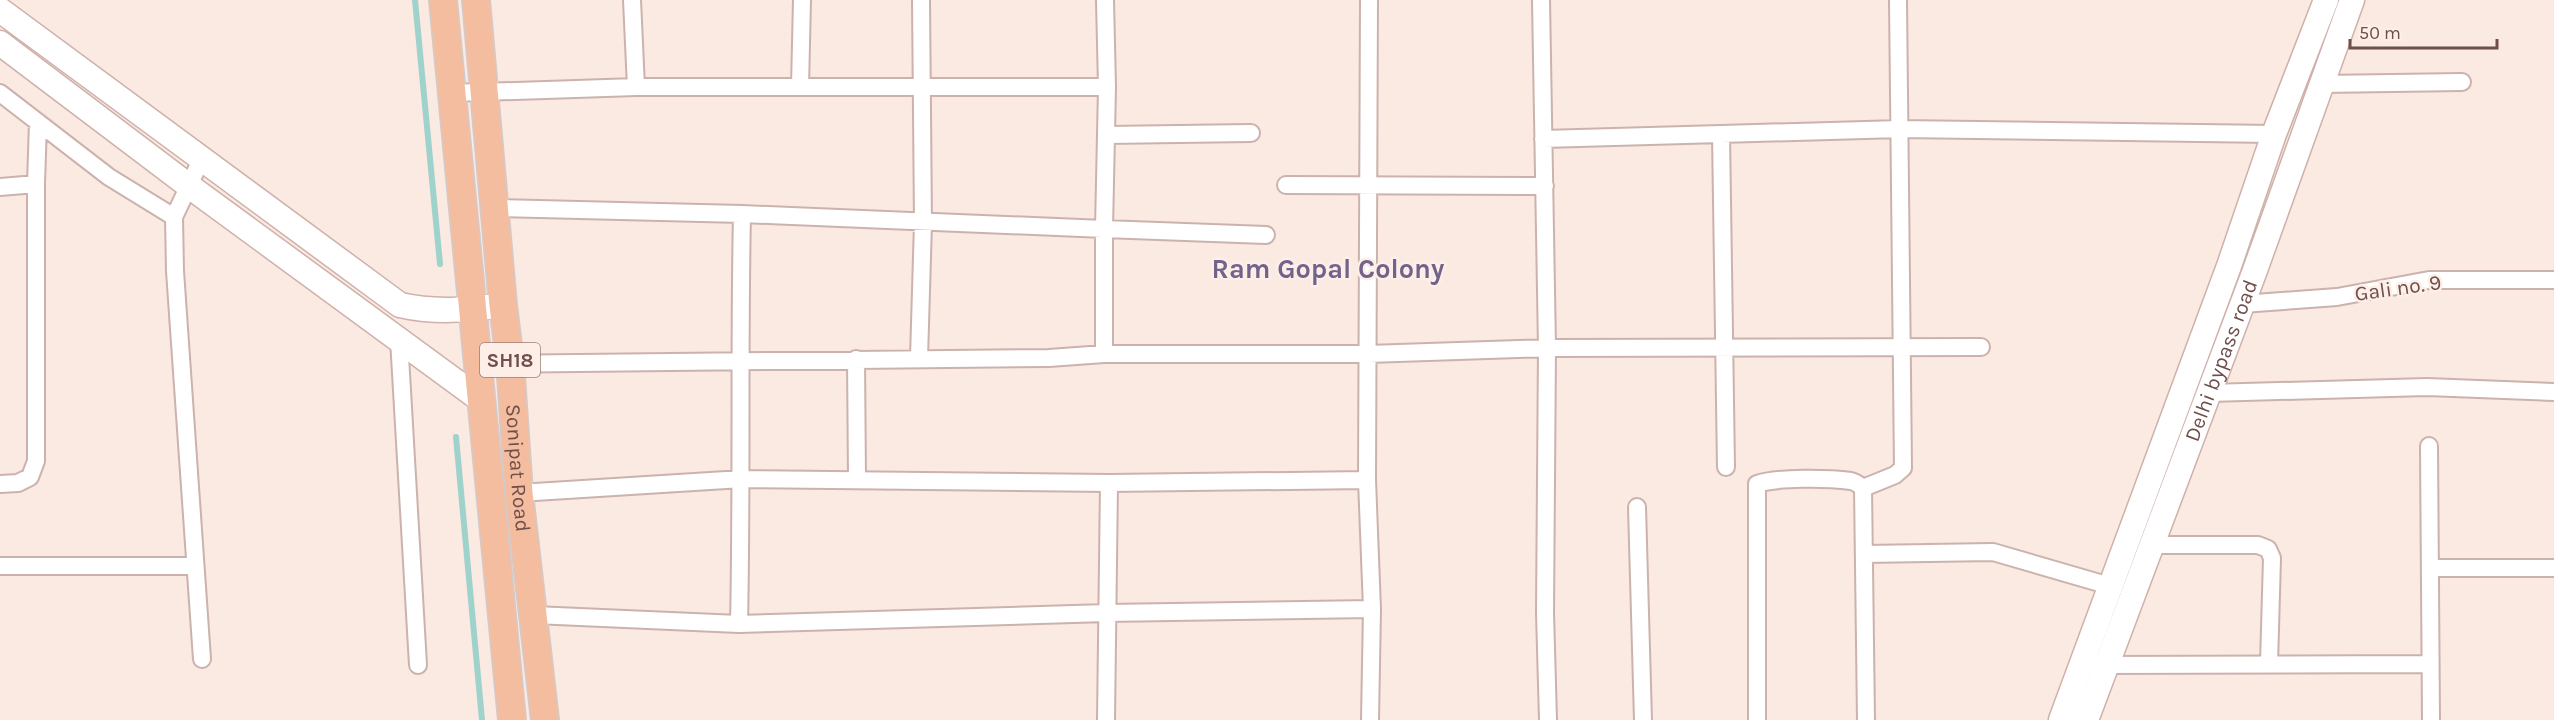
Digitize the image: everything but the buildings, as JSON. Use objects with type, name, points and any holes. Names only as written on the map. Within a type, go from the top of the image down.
[{"type":"main road","name":"Sonipat Road","points":[[443,0],[512,720]]},
{"type":"main road","name":"Sonipat Road","points":[[476,0],[510,362],[519,493],[545,720]]},
{"type":"main road","name":"Delhi bypass road","points":[[2061,720],[2225,276],[2274,134],[2326,0]]},
{"type":"main road","name":"Delhi bypass road","points":[[2086,720],[2242,304],[2352,0]]},
{"type":"main road","points":[[0,10],[400,305],[431,310],[472,309],[503,305]]},
{"type":"main road","points":[[0,43],[189,186],[481,400]]},
{"type":"street","points":[[632,0],[636,87]]},
{"type":"street","points":[[800,87],[802,0]]},
{"type":"street","points":[[919,358],[923,223],[921,0]]},
{"type":"street","points":[[1104,354],[1107,87],[1105,0]]},
{"type":"street","points":[[1369,0],[1367,480],[1371,609],[1370,720]]},
{"type":"street","points":[[1541,0],[1547,348],[1545,613],[1548,720]]},
{"type":"street","points":[[1863,488],[1895,475],[1903,468],[1898,0]]},
{"type":"street","points":[[2322,84],[2462,82]]},
{"type":"street","points":[[452,93],[636,87],[1107,87]]},
{"type":"street","points":[[0,93],[109,177],[174,217]]},
{"type":"street","points":[[0,484],[18,483],[30,477],[36,461],[38,122]]},
{"type":"street","points":[[1543,140],[1900,129],[2274,134]]},
{"type":"street","points":[[1106,135],[1251,133]]},
{"type":"street","points":[[1721,134],[1726,467]]},
{"type":"street","points":[[202,158],[174,217],[175,271],[202,659]]},
{"type":"street","points":[[0,187],[36,184]]},
{"type":"street","points":[[1286,185],[1545,186]]},
{"type":"street","points":[[496,208],[742,214],[1266,236]]},
{"type":"street","points":[[739,624],[742,479],[739,360],[742,214]]},
{"type":"street","name":"Gali no. 9","points":[[2242,304],[2337,297],[2429,280],[2554,280]]},
{"type":"street","points":[[399,339],[418,665]]},
{"type":"street","points":[[477,364],[1049,358],[1104,354],[1368,354],[1547,348],[1981,347]]},
{"type":"street","points":[[856,359],[856,479]]},
{"type":"street","points":[[2209,393],[2427,387],[2554,392]]},
{"type":"street","points":[[2429,446],[2431,720]]},
{"type":"street","points":[[519,493],[742,479],[1109,483],[1367,480]]},
{"type":"street","points":[[1757,720],[1755,498],[1757,484],[1769,480],[1841,481],[1854,482],[1863,488]]},
{"type":"street","points":[[1106,720],[1109,483]]},
{"type":"street","points":[[1863,488],[1866,720]]},
{"type":"street","points":[[1638,507],[1642,720]]},
{"type":"street","points":[[2152,545],[2258,545],[2268,549],[2272,558],[2269,664]]},
{"type":"street","points":[[1864,554],[1993,552],[2110,586]]},
{"type":"street","points":[[0,566],[194,566]]},
{"type":"street","points":[[2430,568],[2554,568]]},
{"type":"street","points":[[534,615],[739,624],[1106,613],[1371,609]]},
{"type":"street","points":[[2081,666],[2107,664],[2430,664]]},
{"type":"waterway","points":[[415,0],[440,264]]},
{"type":"waterway","points":[[456,437],[482,720]]},
{"type":"district","name":"Ram Gopal Colony","points":[[1328,269]]}]
